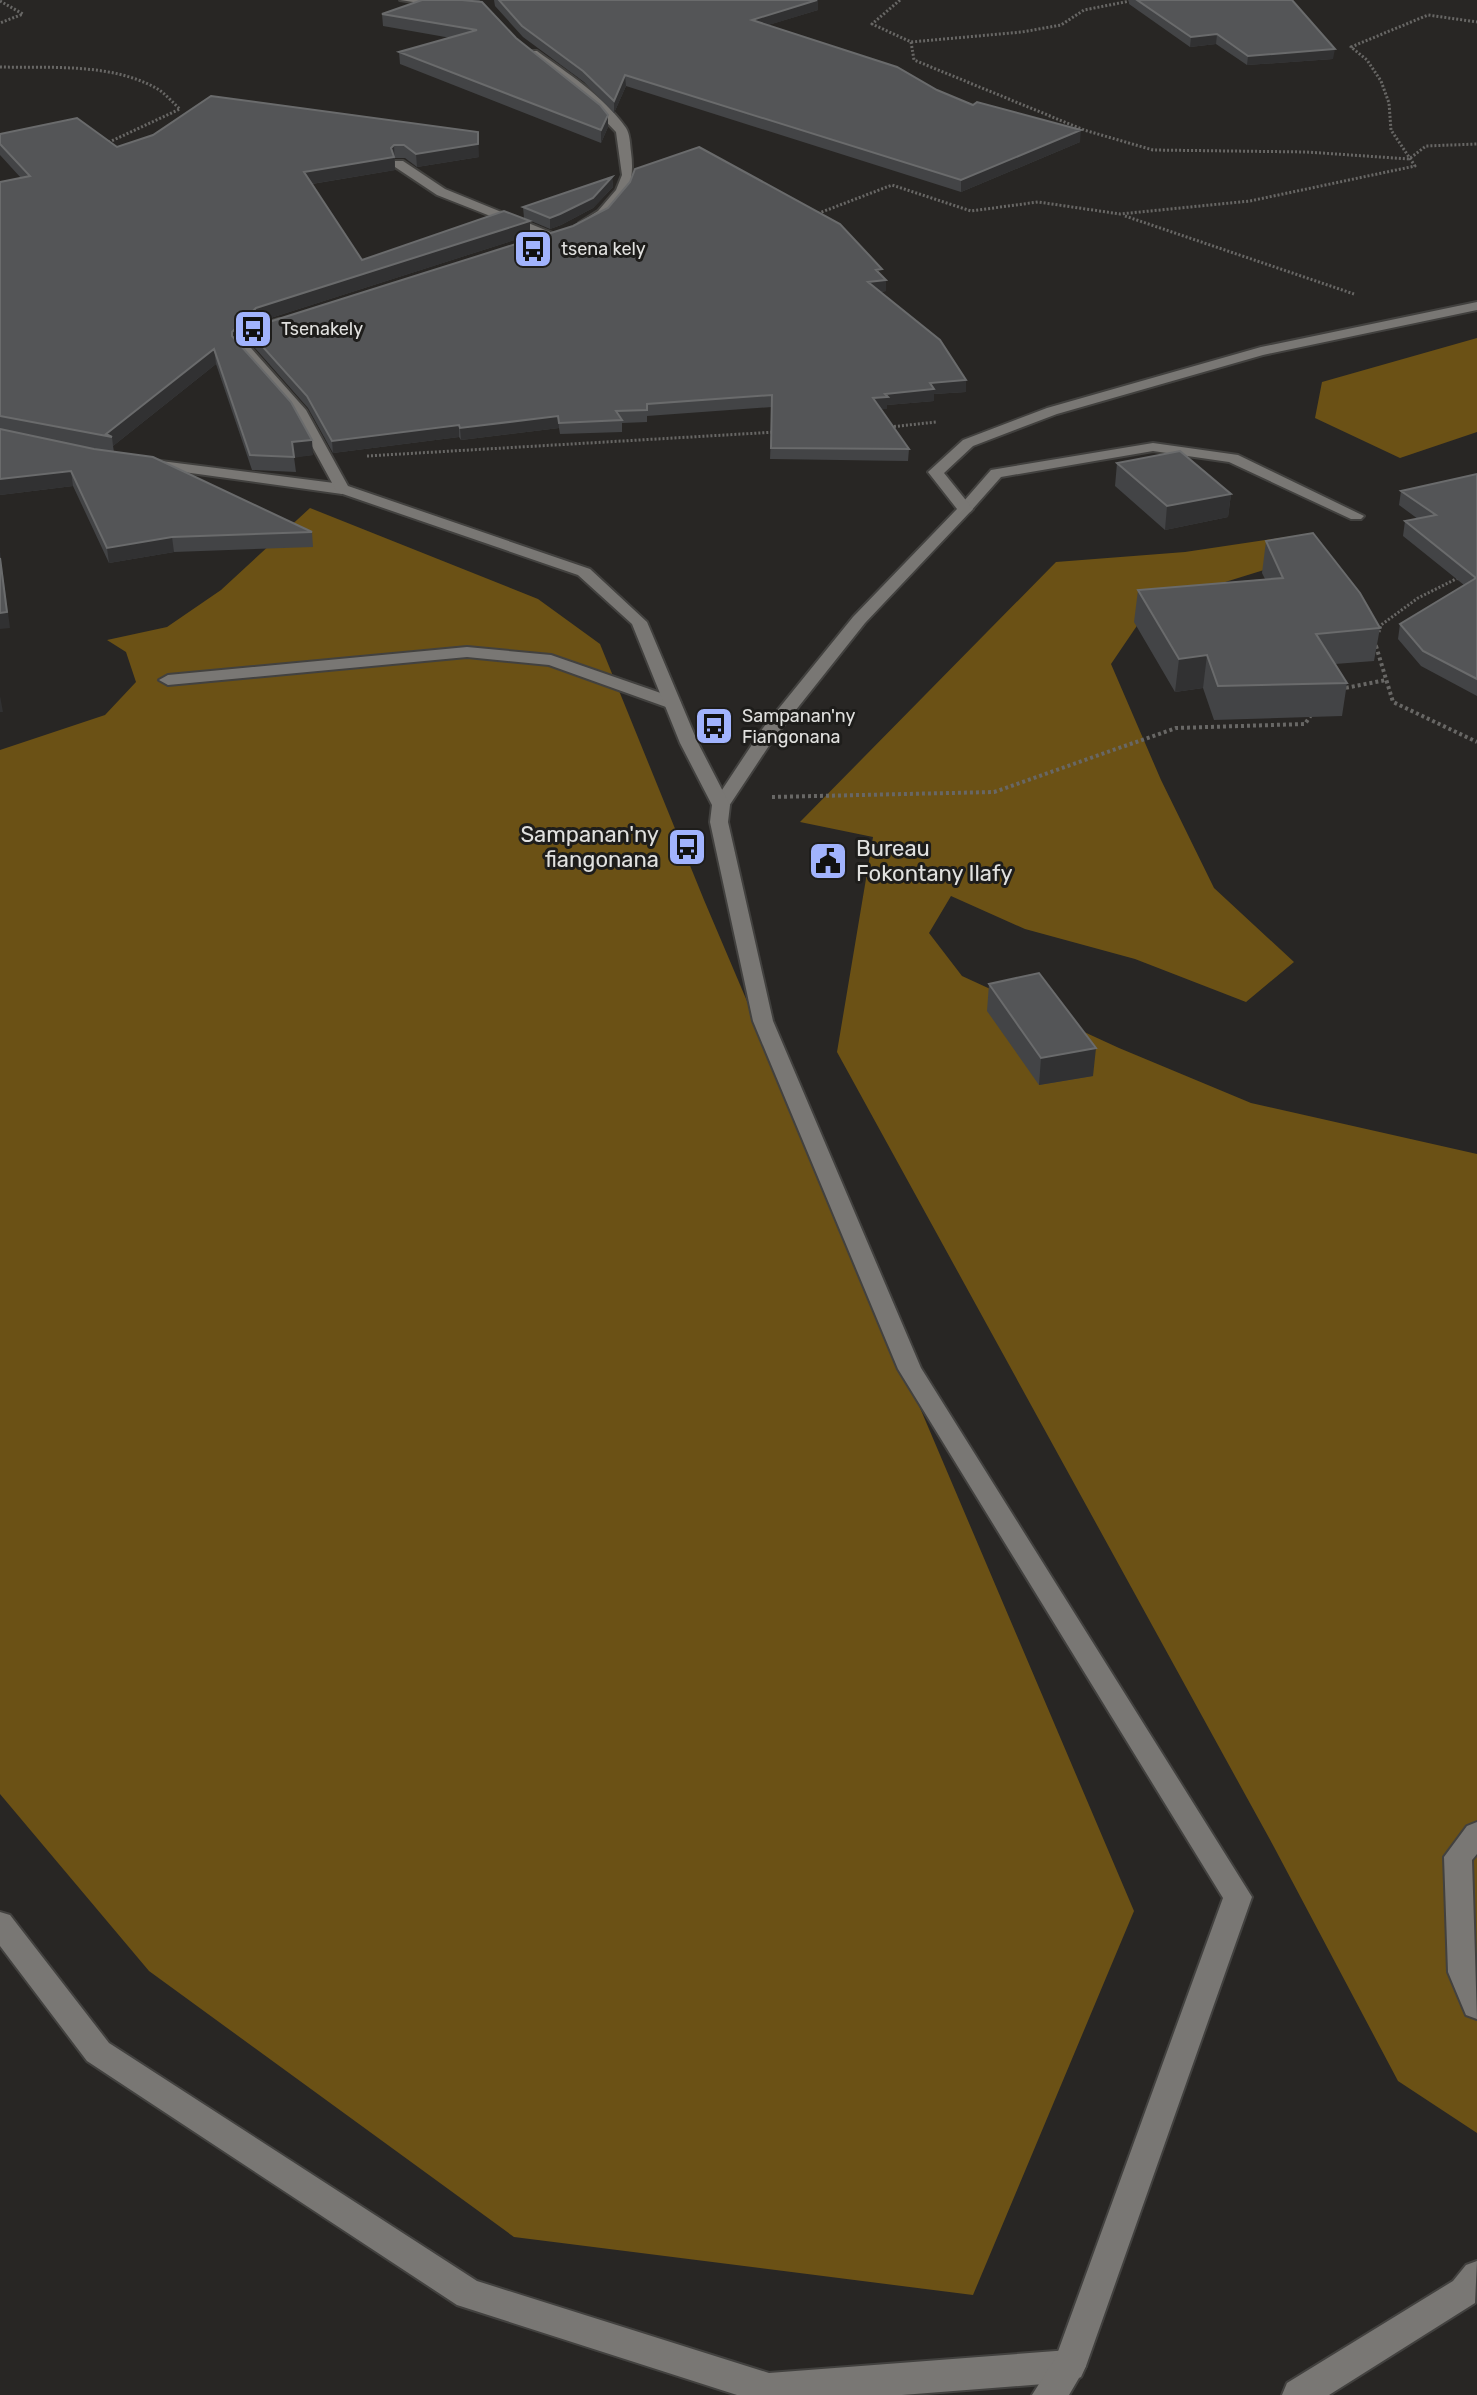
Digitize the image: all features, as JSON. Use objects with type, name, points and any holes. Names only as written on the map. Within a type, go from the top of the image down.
[{"type":"street","points":[[405,0],[460,5]]},
{"type":"street","points":[[517,41],[578,86],[622,131],[628,175],[622,191],[602,214],[540,241]]},
{"type":"street","points":[[399,164],[441,192],[554,236]]},
{"type":"street","points":[[965,509],[936,472],[968,443],[1052,411],[1261,351],[1477,306]]},
{"type":"street","points":[[288,320],[264,328],[243,348],[301,413],[342,489]]},
{"type":"street","points":[[1049,2395],[1069,2366],[1238,1897],[910,1369],[763,1021],[719,822],[721,805],[769,732],[859,620],[996,473],[1153,447],[1233,458],[1356,516]]},
{"type":"street","points":[[128,461],[342,489],[584,572],[639,622],[689,743],[721,805]]},
{"type":"street","points":[[168,680],[467,652],[551,660],[672,703]]},
{"type":"street","points":[[1477,1834],[1458,1857],[1463,1972],[1477,2006]]},
{"type":"street","points":[[0,1924],[98,2052],[468,2294],[769,2389],[1069,2366]]},
{"type":"street","points":[[1299,2395],[1473,2289]]},
{"type":"path","points":[[900,0],[872,24],[911,42],[1061,25],[1084,10],[1135,0]]},
{"type":"path","points":[[0,1],[23,14],[0,23]]},
{"type":"path","points":[[1120,214],[1250,201],[1415,166],[1391,130],[1389,103],[1381,81],[1367,60],[1351,47],[1428,15],[1477,22]]},
{"type":"path","points":[[911,42],[914,60],[923,66],[967,80],[1010,101],[1084,130],[1153,150],[1307,152],[1409,159],[1426,146],[1477,144]]},
{"type":"path","points":[[0,67],[65,68],[121,77],[157,89],[180,109],[93,149]]},
{"type":"path","points":[[810,217],[892,185],[971,211],[1038,202],[1120,214],[1375,302],[1423,315]]},
{"type":"path","points":[[877,428],[938,422]]},
{"type":"path","points":[[326,459],[782,432]]},
{"type":"path","points":[[1465,575],[1418,598],[1381,625],[1375,644],[1393,702],[1477,742]]},
{"type":"path","points":[[1328,691],[1386,680]]},
{"type":"path","points":[[721,805],[778,797],[994,792],[1176,728],[1305,724],[1320,702]]},
{"type":"shaded area","points":[[1477,338],[1477,432],[1400,458],[1315,418],[1322,382]]},
{"type":"shaded area","points":[[310,508],[538,599],[600,644],[704,900],[1134,1911],[973,2295],[514,2237],[149,1971],[0,1794],[0,750],[105,715],[136,682],[126,652],[107,640],[167,627],[221,590]]},
{"type":"shaded area","points":[[1293,536],[1274,567],[1151,605],[1111,664],[1161,780],[1214,888],[1294,962],[1246,1002],[1135,959],[1025,929],[951,896],[929,933],[962,976],[1119,1048],[1251,1103],[1477,1154],[1477,2133],[1398,2081],[1274,1847],[837,1052],[873,837],[800,822],[1056,562],[1185,552]]},
{"type":"building","points":[[422,0],[482,2],[516,38],[600,105],[608,115],[601,130],[399,52],[477,30],[382,14]]},
{"type":"building","points":[[499,0],[817,0],[752,20],[897,67],[937,90],[973,105],[977,102],[1081,130],[961,180],[625,75],[614,101],[583,71],[522,26]]},
{"type":"building","points":[[1137,0],[1292,0],[1335,49],[1248,56],[1217,34],[1191,37]]},
{"type":"building","points":[[211,96],[478,132],[478,144],[416,154],[404,145],[394,145],[391,148],[394,157],[304,172],[362,260],[504,211],[530,221],[256,308],[232,332],[232,336],[291,402],[312,440],[292,442],[294,457],[250,455],[214,349],[106,434],[112,437],[0,416],[0,182],[30,176],[0,144],[0,134],[77,118],[117,147],[153,135]]},
{"type":"building","points":[[699,147],[840,224],[882,269],[876,270],[886,280],[868,282],[940,340],[966,380],[930,383],[934,389],[873,398],[909,449],[771,448],[772,395],[647,404],[647,410],[616,411],[622,420],[559,423],[558,416],[332,441],[307,396],[254,337],[269,322],[573,226],[608,208],[630,182],[635,169]]},
{"type":"building","points":[[612,177],[593,198],[550,218],[523,207]]},
{"type":"building","points":[[0,429],[94,449],[153,457],[312,532],[172,537],[107,548],[71,471],[0,479]]},
{"type":"building","points":[[1180,451],[1231,494],[1167,506],[1117,463]]},
{"type":"building","points":[[1477,474],[1477,679],[1423,651],[1400,624],[1476,578],[1405,521],[1436,515],[1401,491]]},
{"type":"building","points":[[1313,533],[1360,593],[1380,628],[1316,634],[1347,683],[1218,686],[1207,655],[1179,659],[1138,590],[1283,578],[1266,541]]},
{"type":"building","points":[[0,558],[7,612],[0,613]]},
{"type":"building","points":[[1039,973],[1096,1048],[1041,1058],[989,984]]},
{"type":"place","name":"tsena kely","points":[[533,249]]},
{"type":"place","name":"Tsenakely","points":[[253,329]]},
{"type":"place","name":"Sampanan'ny Fiangonana","points":[[714,726]]},
{"type":"place","name":"Sampanan'ny fiangonana","points":[[687,847]]},
{"type":"place","name":"Bureau Fokontany Ilafy","points":[[828,861]]}]
